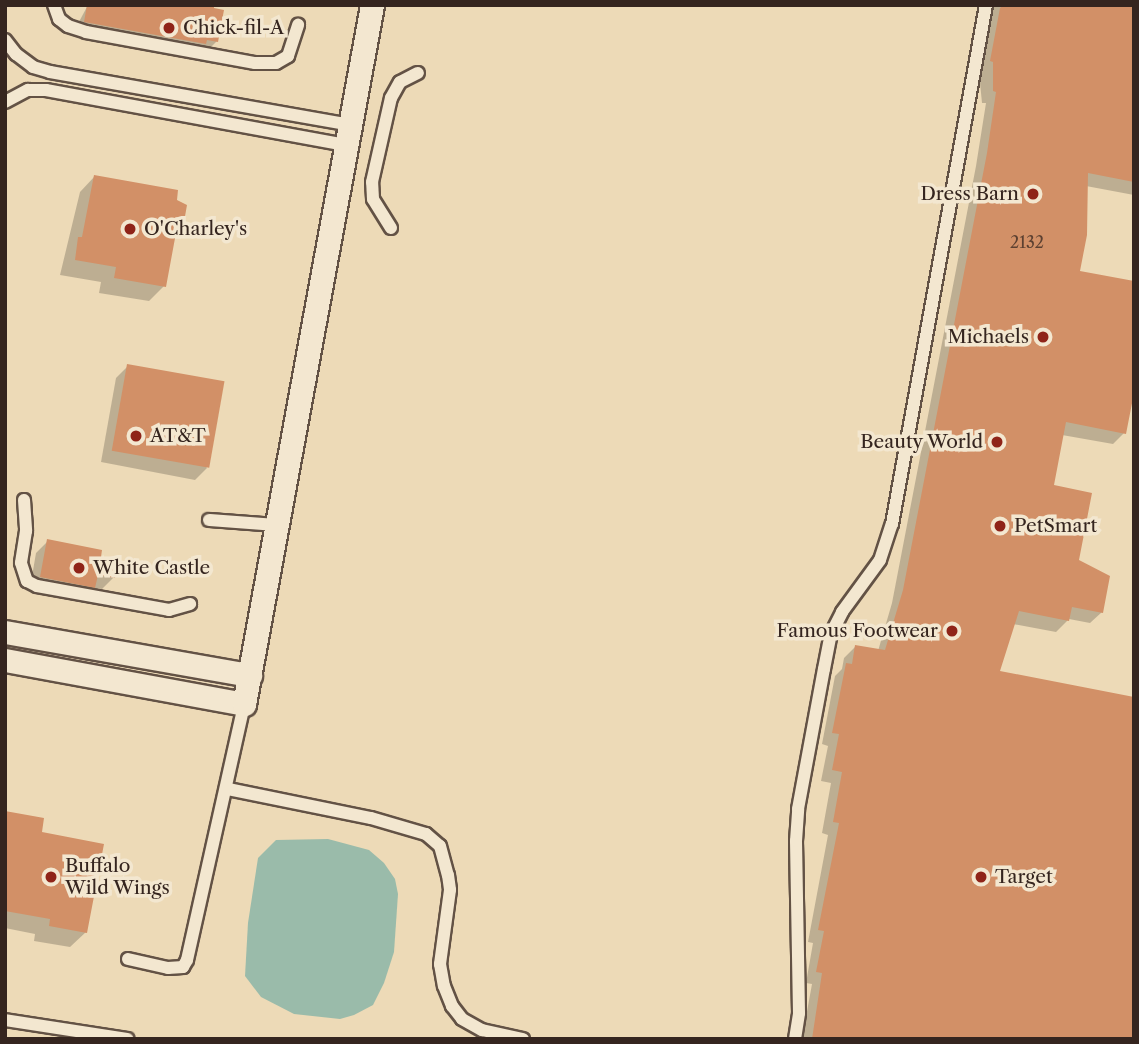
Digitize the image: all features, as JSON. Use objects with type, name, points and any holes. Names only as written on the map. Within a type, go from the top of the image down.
[{"type":"street","points":[[5,660],[244,704],[372,5]]},
{"type":"street","points":[[5,632],[250,675]]},
{"type":"lane","points":[[54,5],[59,19],[68,26],[255,63],[276,63],[288,56],[298,25]]},
{"type":"lane","points":[[794,1039],[799,1013],[796,841],[799,809],[824,668],[831,634],[842,612],[880,560],[892,524],[986,5]]},
{"type":"lane","points":[[5,40],[24,61],[50,72],[348,135]]},
{"type":"lane","points":[[391,228],[373,199],[372,182],[391,97],[400,82],[418,73]]},
{"type":"lane","points":[[5,102],[28,90],[46,90],[348,135]]},
{"type":"lane","points":[[24,500],[26,531],[20,564],[27,581],[37,586],[169,610],[190,604]]},
{"type":"lane","points":[[209,520],[277,525]]},
{"type":"lane","points":[[128,960],[168,968],[183,967],[187,960],[228,789],[244,704]]},
{"type":"lane","points":[[228,789],[371,818],[426,834],[440,846],[448,875],[450,890],[440,964],[444,986],[452,1006],[462,1019],[482,1030],[523,1039]]},
{"type":"lane","points":[[5,1020],[128,1039]]},
{"type":"shaded area","points":[[328,839],[369,850],[384,863],[395,879],[398,894],[394,952],[384,983],[373,1005],[340,1019],[294,1014],[261,997],[245,976],[248,923],[258,858],[276,840]]},
{"type":"building","name":"Chick-fil-A","points":[[87,5],[214,5],[214,8],[224,10],[218,42],[207,40],[206,44],[84,22]]},
{"type":"building","points":[[1004,5],[1134,5],[1134,182],[1088,173],[1087,235],[1080,271],[1134,281],[1134,393],[1126,434],[1066,422],[1054,485],[1092,493],[1079,560],[1110,576],[1103,613],[1072,607],[1069,621],[1019,611],[1000,671],[1134,697],[1134,1039],[812,1039],[822,973],[816,972],[824,931],[818,930],[839,823],[833,822],[842,772],[832,770],[839,734],[832,733],[846,663],[852,664],[855,645],[885,650],[903,590],[987,153],[996,92],[993,91],[993,62],[990,61],[1000,8]]},
{"type":"building","name":"O'Charley's","points":[[94,175],[178,190],[177,200],[187,205],[184,222],[178,222],[166,287],[114,278],[116,267],[75,260]]},
{"type":"building","points":[[127,364],[224,381],[209,468],[112,451]]},
{"type":"building","name":"White Castle","points":[[47,539],[102,550],[101,557],[118,560],[115,578],[98,575],[95,588],[40,577]]},
{"type":"building","name":"Buffalo Wild Wings","points":[[5,811],[44,818],[42,832],[104,844],[87,933],[49,926],[50,919],[5,911]]},
{"type":"place","name":"Chick-fil-A","points":[[169,28]]},
{"type":"place","name":"Dress Barn","points":[[1033,194]]},
{"type":"place","name":"O'Charley's","points":[[130,229]]},
{"type":"place","name":"Michaels","points":[[1043,337]]},
{"type":"place","name":"AT&T","points":[[136,436]]},
{"type":"place","name":"Beauty World","points":[[997,442]]},
{"type":"place","name":"PetSmart","points":[[1000,526]]},
{"type":"place","name":"White Castle","points":[[79,568]]},
{"type":"place","name":"Famous Footwear","points":[[952,631]]},
{"type":"place","name":"Buffalo Wild Wings","points":[[51,877]]},
{"type":"place","name":"Target","points":[[981,877]]}]
